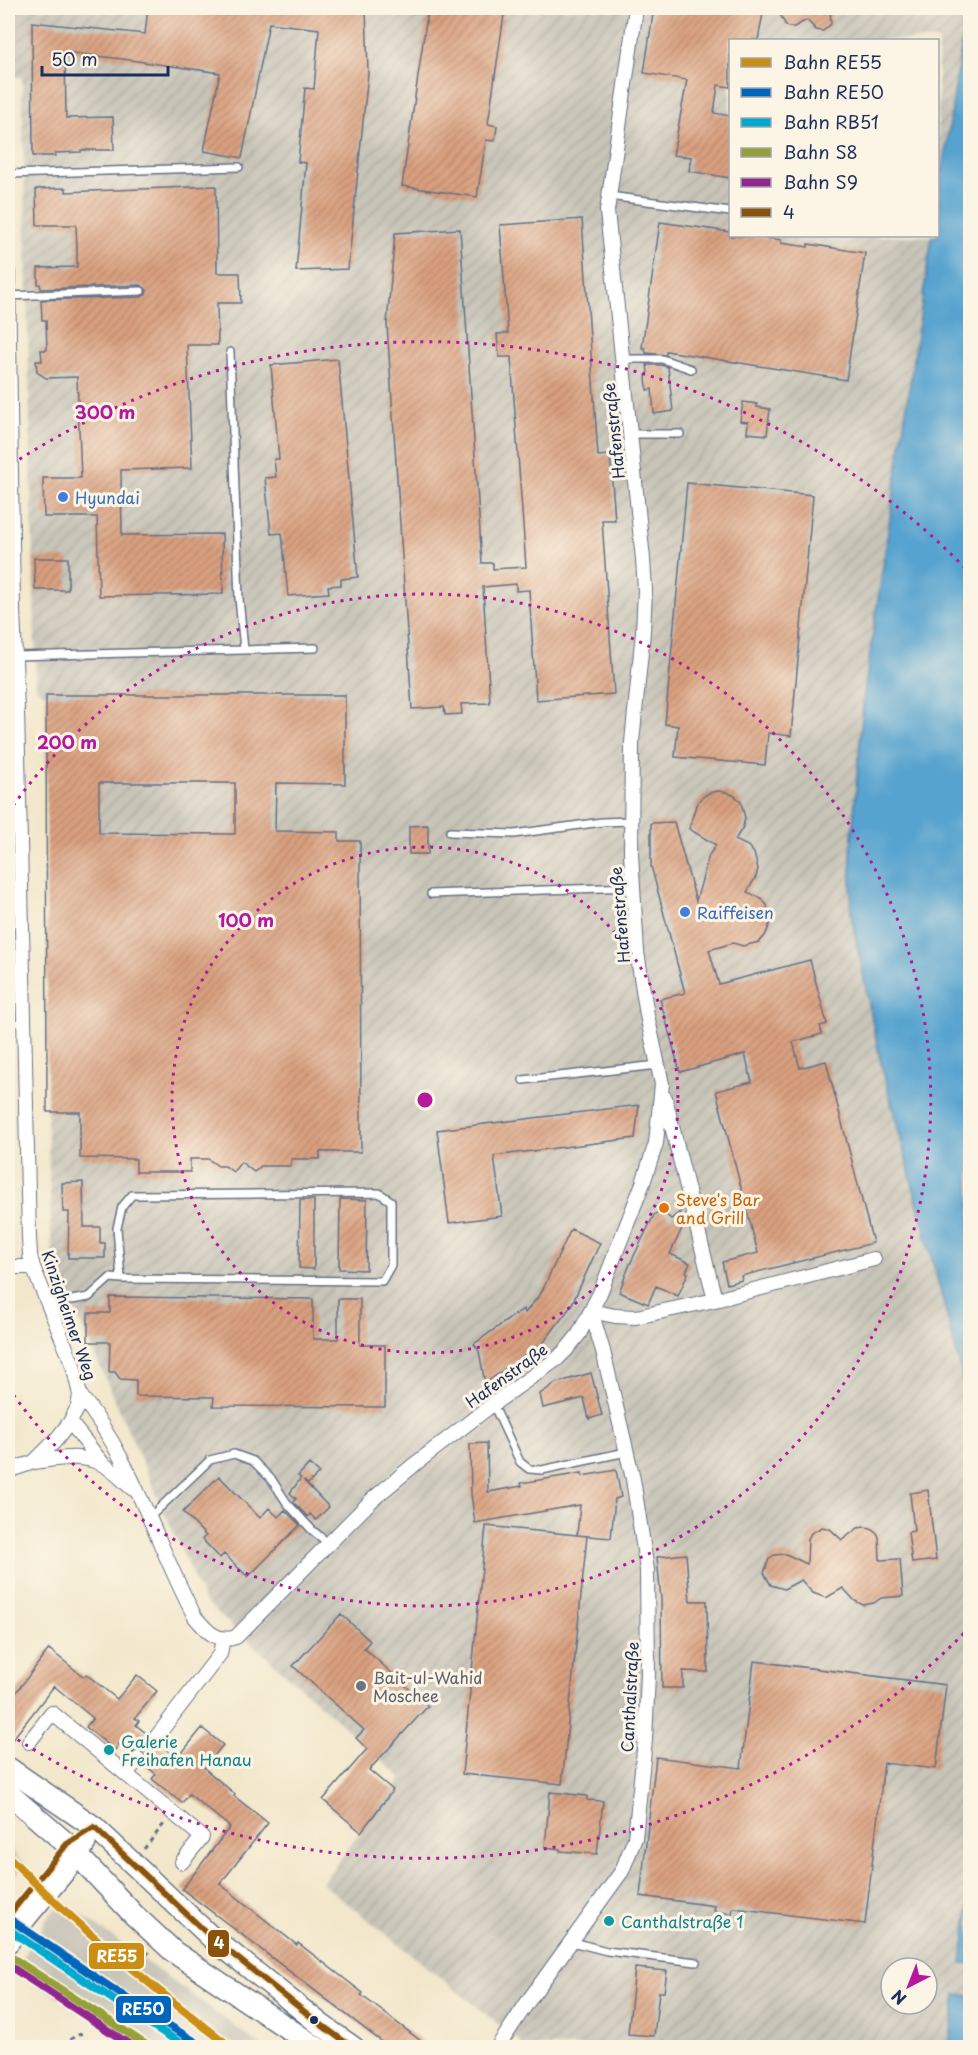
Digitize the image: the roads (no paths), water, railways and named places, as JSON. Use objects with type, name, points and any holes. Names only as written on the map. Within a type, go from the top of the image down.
[{"type":"main road","points":[[8,1768],[94,1827],[211,1938],[354,2048]]},
{"type":"main road","points":[[8,1793],[72,1850],[134,1915],[174,1952],[317,2048]]},
{"type":"main road","points":[[8,1917],[94,1827]]},
{"type":"main road","points":[[8,1942],[72,1850]]},
{"type":"street","name":"Hafenstraße","points":[[223,1639],[230,1640],[236,1637],[373,1499],[493,1404],[557,1359],[579,1334],[600,1293],[650,1165],[660,1120],[662,1084],[637,952],[630,821],[632,742],[645,590],[644,559],[611,261],[608,211],[636,8]]},
{"type":"street","name":"Kinzigheimer Weg","points":[[8,272],[15,656],[13,710],[30,1255],[74,1365],[80,1395],[78,1407],[63,1433],[34,1462],[8,1471]]},
{"type":"street","points":[[662,1084],[715,1300]]},
{"type":"street","points":[[591,1311],[636,1317],[715,1300],[874,1259]]},
{"type":"street","points":[[8,1267],[33,1267]]},
{"type":"street","name":"Canthalstraße","points":[[497,2048],[622,1871],[635,1838],[645,1740],[648,1674],[647,1570],[643,1536],[626,1452],[591,1311]]},
{"type":"street","points":[[80,1395],[114,1443],[195,1617],[211,1635],[223,1639],[220,1654],[154,1740]]},
{"type":"street","points":[[70,1422],[103,1464],[137,1493]]},
{"type":"street","points":[[34,1462],[71,1457],[103,1464]]},
{"type":"street","points":[[29,1742],[52,1713],[202,1837],[182,1862]]},
{"type":"street","points":[[126,1774],[138,1759]]},
{"type":"lane","points":[[8,174],[239,167]]},
{"type":"lane","points":[[609,196],[729,212]]},
{"type":"lane","points":[[8,296],[141,291]]},
{"type":"lane","points":[[230,352],[239,598],[244,650]]},
{"type":"lane","points":[[622,359],[662,359],[691,369]]},
{"type":"lane","points":[[630,434],[680,434]]},
{"type":"lane","points":[[15,656],[315,648]]},
{"type":"lane","points":[[450,832],[514,834],[602,822],[630,821]]},
{"type":"lane","points":[[431,894],[632,886]]},
{"type":"lane","points":[[523,1080],[658,1065]]},
{"type":"lane","points":[[48,1304],[90,1297],[110,1278],[121,1279],[382,1281],[391,1265],[391,1201],[379,1193],[132,1195],[122,1207],[117,1228],[121,1279]]},
{"type":"lane","points":[[493,1404],[520,1462],[529,1469],[542,1470],[626,1452]]},
{"type":"lane","points":[[149,1518],[210,1460],[234,1454],[254,1461],[272,1480],[287,1503],[312,1530],[328,1543]]},
{"type":"lane","points":[[572,1942],[608,1951],[696,1962]]},
{"type":"water","points":[[967,8],[970,8],[970,1421],[961,1370],[880,1059],[851,914],[851,848],[864,694],[932,237],[939,237],[939,195]]},
{"type":"water","points":[[970,1896],[970,1964],[962,1964]]},
{"type":"water","points":[[956,1994],[970,1996],[970,2047],[949,2047]]},
{"type":"tunnel","points":[[138,1759],[154,1740]]},
{"type":"rail line","name":"RE55","points":[[8,1856],[61,1908],[145,1980],[232,2048]]},
{"type":"rail line","name":"RE50","points":[[8,1918],[141,2008],[205,2048]]},
{"type":"rail line","name":"RB51","points":[[8,1929],[188,2048]]},
{"type":"rail line","name":"S8","points":[[8,1955],[151,2048]]},
{"type":"rail line","name":"S9","points":[[8,1965],[135,2048]]},
{"type":"place","name":"Hyundai","points":[[63,497]]},
{"type":"place","name":"Raiffeisen","points":[[685,912]]},
{"type":"place","name":"Steve's Bar and Grill","points":[[664,1208]]},
{"type":"place","name":"Bait-ul-Wahid Moschee","points":[[361,1686]]},
{"type":"place","name":"Galerie Freihafen Hanau","points":[[109,1750]]},
{"type":"place","name":"Canthalstraße 1","points":[[609,1921]]}]
